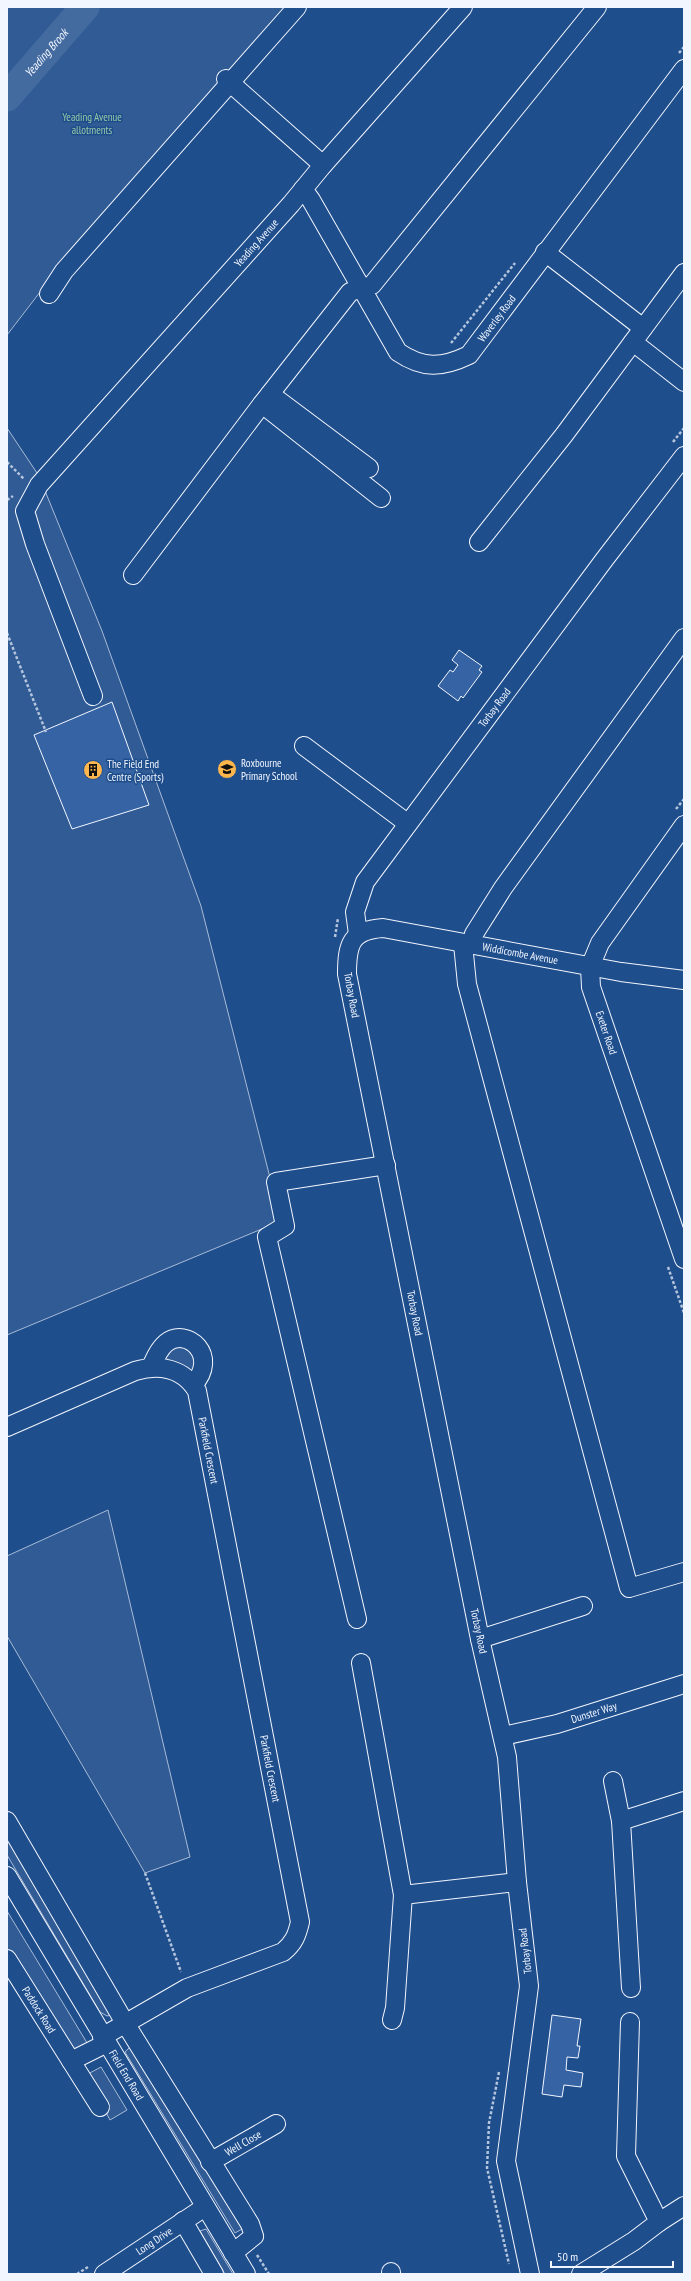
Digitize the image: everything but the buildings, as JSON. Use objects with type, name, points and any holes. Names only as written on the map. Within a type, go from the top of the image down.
[{"type":"street","points":[[50,294],[64,271],[229,82],[297,7]]},
{"type":"street","name":"Yeading Avenue","points":[[93,696],[35,544],[25,511],[39,485],[463,7]]},
{"type":"street","points":[[133,575],[266,399],[350,292],[372,285],[597,7]]},
{"type":"street","name":"Waverley Road","points":[[303,189],[312,200],[398,352],[413,362],[433,365],[452,364],[469,355],[545,252],[679,64]]},
{"type":"street","points":[[229,82],[323,165]]},
{"type":"street","points":[[545,252],[638,335],[684,382]]},
{"type":"street","points":[[479,542],[564,435],[684,273]]},
{"type":"street","points":[[266,399],[369,468]]},
{"type":"street","points":[[266,399],[381,498]]},
{"type":"street","name":"Torbay Road","points":[[530,2274],[506,2161],[529,1986],[503,1736],[480,1639],[348,974],[347,958],[351,942],[358,934],[347,911],[365,882],[407,823],[676,452]]},
{"type":"street","points":[[684,638],[503,888],[467,944],[467,984],[629,1588],[684,1572]]},
{"type":"street","points":[[304,746],[407,823]]},
{"type":"street","name":"Exeter Road","points":[[684,825],[600,943],[590,967],[591,987],[684,1259]]},
{"type":"street","name":"Widdicombe Avenue","points":[[358,934],[369,929],[384,928],[590,967],[684,980]]},
{"type":"street","points":[[357,1619],[267,1237],[285,1226],[276,1182],[386,1165]]},
{"type":"street","points":[[7,1427],[135,1371],[152,1367],[169,1369],[182,1374],[193,1385],[200,1378],[204,1361],[202,1352],[195,1344],[177,1339],[168,1342],[160,1349],[152,1367]]},
{"type":"street","name":"Parkfield Crescent","points":[[105,2040],[125,2023],[188,1988],[283,1952],[292,1944],[297,1936],[300,1922],[197,1391],[193,1385]]},
{"type":"street","points":[[480,1639],[583,1606]]},
{"type":"street","points":[[361,1663],[403,1895],[395,2008],[392,2020]]},
{"type":"street","name":"Dunster Way","points":[[503,1736],[556,1724],[684,1684]]},
{"type":"street","points":[[612,1781],[621,1821],[631,1988]]},
{"type":"street","points":[[621,1821],[684,1800]]},
{"type":"street","points":[[7,1821],[125,2023],[210,2162],[250,2224],[254,2236],[233,2253]]},
{"type":"street","name":"Field End Road","points":[[7,1876],[246,2274]]},
{"type":"street","points":[[403,1895],[517,1882]]},
{"type":"street","name":"Paddock Road","points":[[7,1959],[100,2107]]},
{"type":"street","points":[[630,2022],[626,2156],[659,2222]]},
{"type":"street","points":[[71,2061],[105,2040]]},
{"type":"street","name":"Well Close","points":[[210,2162],[276,2124]]},
{"type":"street","points":[[581,2274],[634,2241],[659,2222],[684,2206]]},
{"type":"street","name":"Long Drive","points":[[104,2274],[205,2207]]},
{"type":"street","points":[[183,2222],[214,2274]]},
{"type":"path","points":[[679,64],[684,47]]},
{"type":"path","points":[[447,345],[453,342],[517,260]]},
{"type":"path","points":[[676,452],[684,428]]},
{"type":"path","points":[[7,462],[26,480]]},
{"type":"path","points":[[7,633],[46,732]]},
{"type":"path","points":[[334,944],[347,911]]},
{"type":"path","points":[[145,1873],[188,1988]]},
{"type":"path","points":[[499,2070],[489,2124],[487,2168],[509,2266]]},
{"type":"shaded area","name":"Yeading Avenue allotments","points":[[7,7],[285,7],[67,257],[7,335]]},
{"type":"shaded area","points":[[7,428],[39,476],[102,631],[201,906],[281,1221],[7,1335]]},
{"type":"shaded area","points":[[171,1345],[194,1349],[195,1375],[161,1360]]},
{"type":"shaded area","points":[[108,1510],[190,1857],[145,1873],[7,1636],[7,1556]]},
{"type":"shaded area","points":[[7,1838],[111,2015],[107,2016],[100,2012],[7,1855]]},
{"type":"shaded area","points":[[7,1911],[92,2051],[71,2061],[7,1959]]},
{"type":"shaded area","points":[[132,2045],[242,2229],[235,2233],[125,2052]]},
{"type":"shaded area","points":[[101,2067],[127,2110],[110,2120],[86,2075]]},
{"type":"shaded area","points":[[206,2229],[233,2274],[225,2274],[200,2231]]},
{"type":"waterway","name":"Yeading Brook","points":[[7,97],[85,7]]},
{"type":"place","name":"Roxbourne Primary School","points":[[227,769]]},
{"type":"place","name":"The Field End Centre (Sports)","points":[[93,770]]}]
